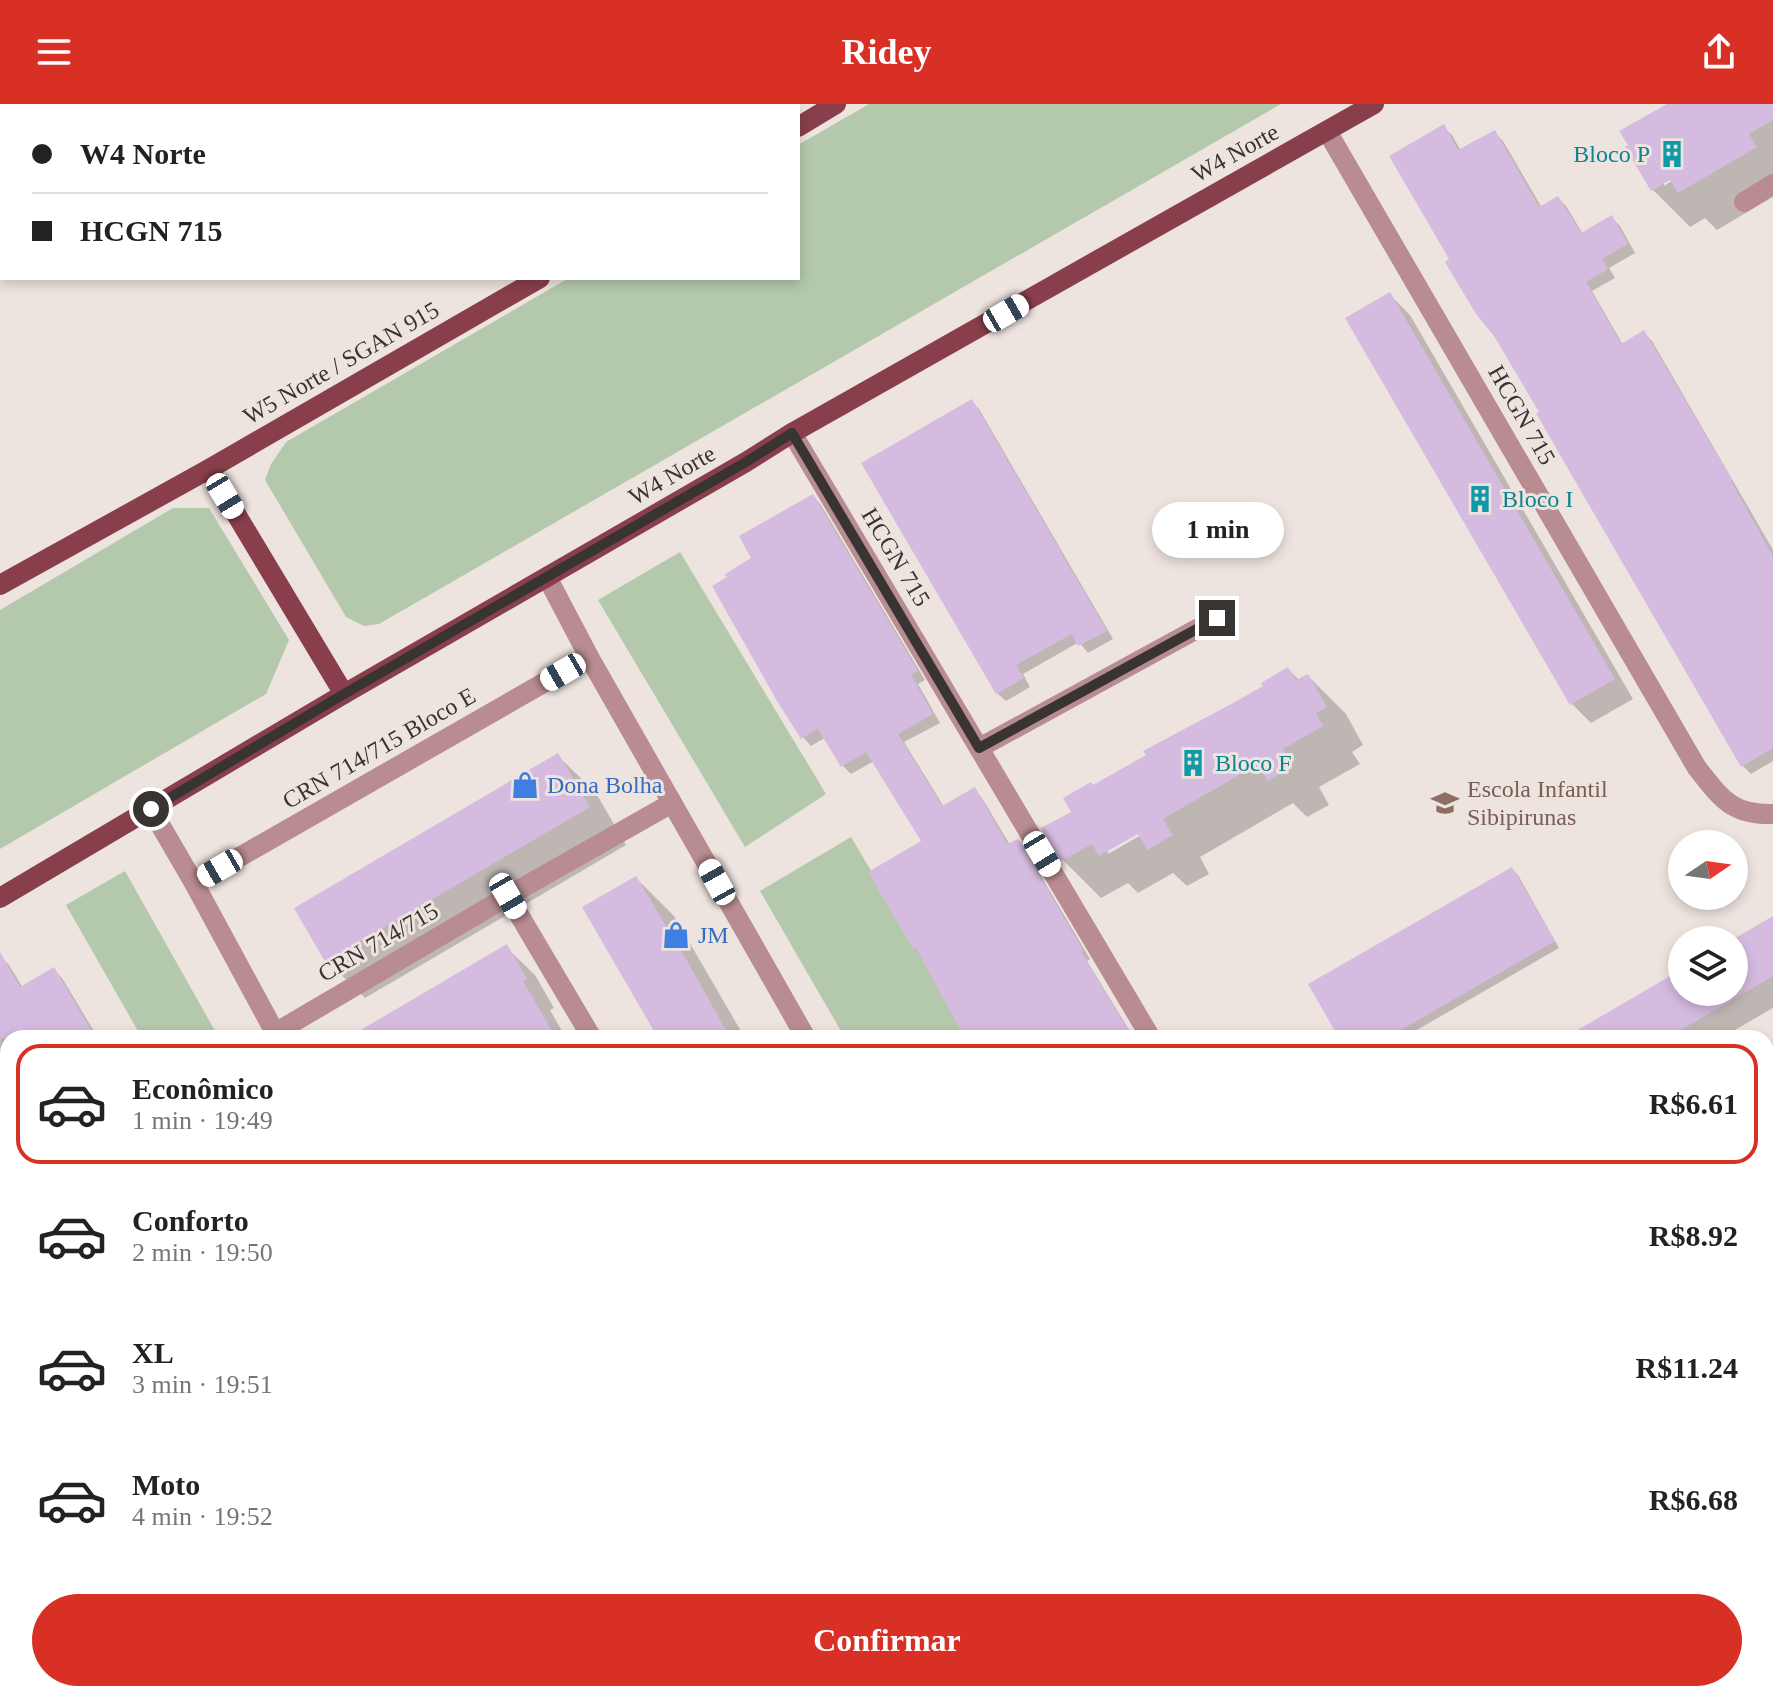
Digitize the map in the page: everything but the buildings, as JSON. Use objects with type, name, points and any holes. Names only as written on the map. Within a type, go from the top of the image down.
[{"type":"main road","points":[[800,126],[836,104]]},
{"type":"main road","name":"W4 Norte","points":[[0,898],[792,433],[1374,104]]},
{"type":"main road","name":"W5 Norte / SGAN 915","points":[[0,585],[209,469],[537,280]]},
{"type":"main road","points":[[209,469],[344,694]]},
{"type":"street","name":"HCGN 715","points":[[1327,131],[1697,768],[1725,802],[1744,811],[1773,814]]},
{"type":"street","points":[[1744,202],[1773,184]]},
{"type":"street","name":"HCGN 715","points":[[792,433],[1146,1030]]},
{"type":"street","points":[[547,577],[589,657],[801,1030]]},
{"type":"street","points":[[979,748],[1217,618]]},
{"type":"street","name":"CRN 714/715 Bloco E","points":[[194,883],[589,657]]},
{"type":"street","name":"CRN 714/715","points":[[284,1030],[508,896],[672,803]]},
{"type":"street","name":"CRN 714/715","points":[[151,809],[273,1030]]},
{"type":"street","points":[[508,896],[587,1030]]},
{"type":"green space","points":[[869,104],[1281,104],[379,624],[364,626],[346,617],[265,480],[271,464],[286,442],[566,280],[800,280],[800,144]]},
{"type":"green space","points":[[173,508],[209,508],[289,640],[266,694],[0,849],[0,610]]},
{"type":"green space","points":[[680,552],[826,794],[745,847],[598,600]]},
{"type":"green space","points":[[851,837],[966,1030],[840,1030],[760,891]]},
{"type":"green space","points":[[125,871],[214,1030],[137,1030],[66,905]]},
{"type":"place","name":"Bloco P","points":[[1672,154]]},
{"type":"place","name":"Bloco I","points":[[1480,499]]},
{"type":"place","name":"Bloco F","points":[[1193,763]]},
{"type":"place","name":"Dona Bolha","points":[[525,785]]},
{"type":"place","name":"Escola Infantil Sibipirunas","points":[[1445,803]]},
{"type":"place","name":"JM","points":[[676,935]]},
{"type":"route","points":[[151,809],[792,433],[979,748],[1217,618]]}]
